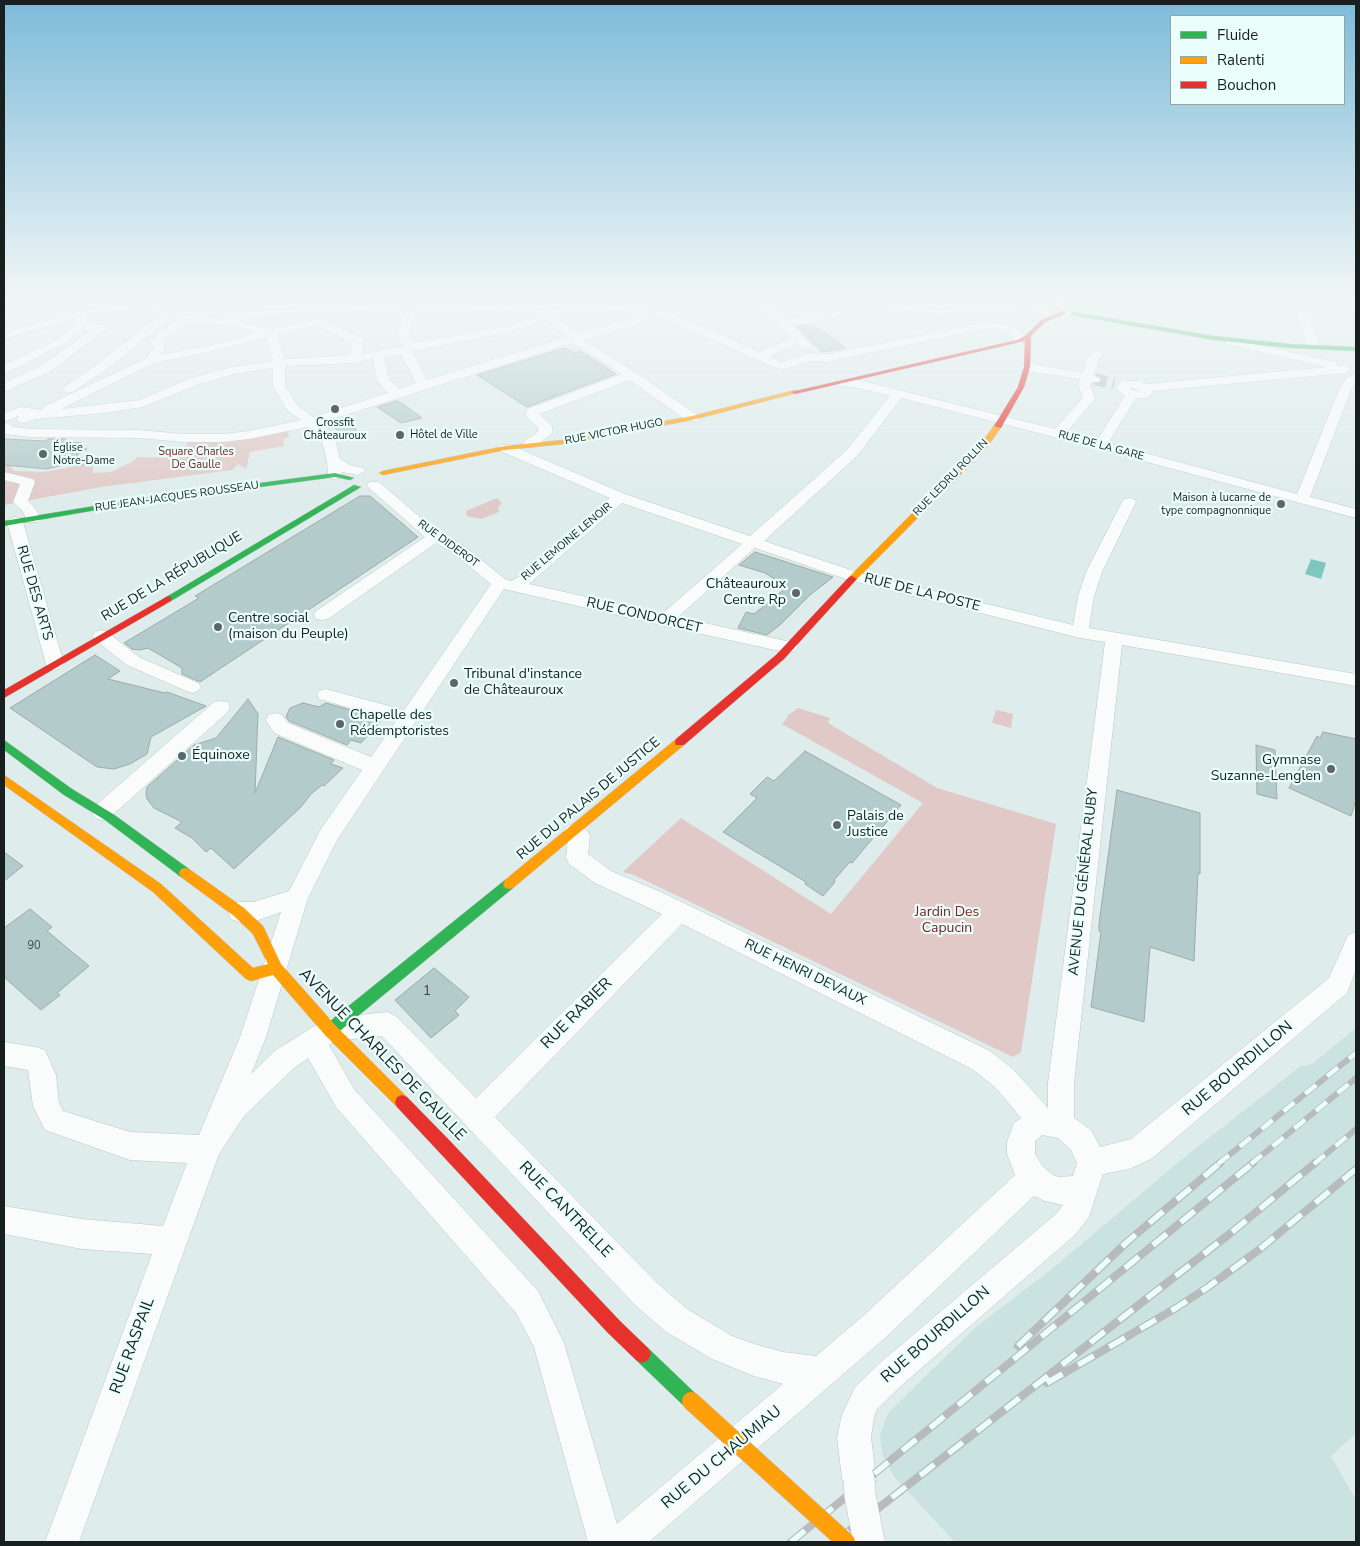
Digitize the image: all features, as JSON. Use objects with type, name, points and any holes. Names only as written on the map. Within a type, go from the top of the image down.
[{"type":"main road","name":"RUE VICTOR HUGO","points":[[364,474],[504,448],[563,442],[692,418],[909,366]]},
{"type":"main road","name":"RUE LEDRU ROLLIN","points":[[855,577],[983,446],[1002,420],[1021,387],[1027,366]]},
{"type":"main road","name":"RUE JEAN-JACQUES ROUSSEAU","points":[[9,523],[334,471]]},
{"type":"main road","points":[[364,474],[384,478],[374,485],[364,474]]},
{"type":"main road","name":"RUE DE LA RÉPUBLIQUE","points":[[4,695],[364,474]]},
{"type":"main road","name":"RUE DU PALAIS DE JUSTICE","points":[[321,1036],[574,832],[749,684],[789,647],[855,577]]},
{"type":"main road","name":"AVENUE CHARLES DE GAULLE","points":[[4,744],[68,792],[102,812],[238,912],[258,930],[264,971]]},
{"type":"main road","name":"AVENUE CHARLES DE GAULLE","points":[[4,779],[157,888],[264,971],[321,1036],[446,1146],[614,1327],[691,1401],[846,1542]]},
{"type":"street","points":[[4,388],[49,366]]},
{"type":"street","points":[[103,366],[68,390],[16,417],[10,431],[223,438],[311,422],[397,396],[484,366]]},
{"type":"street","points":[[16,417],[50,409],[138,366]]},
{"type":"street","points":[[16,417],[105,409],[143,403],[195,381],[262,366]]},
{"type":"street","points":[[280,366],[279,386],[292,407],[327,435],[334,471],[346,469],[364,474]]},
{"type":"street","points":[[379,366],[384,380],[397,396]]},
{"type":"street","points":[[416,366],[424,386]]},
{"type":"street","points":[[618,366],[692,418]]},
{"type":"street","points":[[828,366],[849,381]]},
{"type":"street","points":[[1028,366],[1091,378]]},
{"type":"street","points":[[1059,434],[1066,423],[1089,399],[1084,385],[1091,378],[1092,366]]},
{"type":"street","points":[[1327,366],[1350,372]]},
{"type":"street","points":[[1100,445],[1123,388],[1134,384],[1145,388],[1350,372]]},
{"type":"street","points":[[1302,499],[1345,390],[1351,380],[1350,372]]},
{"type":"street","points":[[530,444],[545,433],[546,426],[533,417],[532,412],[631,374]]},
{"type":"street","name":"RUE DE LA GARE","points":[[849,381],[897,395],[1059,434],[1356,514]]},
{"type":"street","points":[[666,620],[848,457],[897,395]]},
{"type":"street","points":[[139,434],[143,403]]},
{"type":"street","name":"RUE DE LA POSTE","points":[[504,448],[620,497],[855,577],[1114,639],[1356,680]]},
{"type":"street","points":[[4,476],[28,482],[20,502],[28,508],[33,519]]},
{"type":"street","name":"RUE DIDEROT","points":[[374,485],[437,537],[506,585]]},
{"type":"street","name":"RUE LEMOINE LENOIR","points":[[506,585],[527,579],[620,497]]},
{"type":"street","points":[[1080,632],[1086,596],[1095,570],[1130,502]]},
{"type":"street","name":"RUE DES ARTS","points":[[9,523],[54,664]]},
{"type":"street","points":[[322,615],[437,537]]},
{"type":"street","name":"RUE CONDORCET","points":[[506,585],[789,647]]},
{"type":"street","name":"RUE RASPAIL","points":[[62,1542],[171,1241],[253,1037],[264,971],[296,898],[329,835],[375,766],[506,585]]},
{"type":"street","points":[[102,636],[133,662],[192,687]]},
{"type":"street","name":"AVENUE DU GÉNÉRAL RUBY","points":[[1052,1124],[1061,1083],[1114,639]]},
{"type":"street","points":[[326,695],[408,718]]},
{"type":"street","points":[[102,812],[221,707]]},
{"type":"street","points":[[275,720],[281,728],[375,766]]},
{"type":"street","name":"RUE HENRI DEVAUX","points":[[574,832],[579,836],[577,858],[603,877],[679,912],[981,1060],[1004,1078],[1052,1124]]},
{"type":"street","points":[[238,912],[253,912],[296,898]]},
{"type":"street","name":"RUE RABIER","points":[[476,1117],[679,912]]},
{"type":"street","name":"RUE BOURDILLON","points":[[869,1542],[860,1494],[854,1437],[858,1415],[866,1398],[892,1372],[1066,1224],[1079,1207],[1087,1174],[1141,1149],[1338,985],[1356,942]]},
{"type":"street","name":"RUE CANTRELLE","points":[[321,1036],[387,1024],[646,1294],[676,1320],[723,1348],[754,1360],[783,1368],[822,1373]]},
{"type":"street","points":[[321,1036],[345,1098],[527,1302],[548,1343],[605,1542]]},
{"type":"street","name":"RUE RASPAIL","points":[[206,1150],[235,1107],[264,1077],[285,1059],[321,1036]]},
{"type":"street","points":[[4,1054],[36,1059],[43,1075],[46,1106],[54,1121],[130,1146],[206,1150]]},
{"type":"street","points":[[1052,1124],[1072,1131],[1088,1151],[1087,1174],[1073,1191],[1059,1191],[1045,1187],[1033,1178],[1025,1166],[1020,1142],[1024,1133],[1032,1126],[1052,1124]]},
{"type":"street","points":[[822,1373],[874,1327],[1033,1178]]},
{"type":"street","points":[[4,1220],[82,1234],[171,1241]]},
{"type":"street","name":"RUE DU CHAUMIAU","points":[[623,1542],[822,1373]]},
{"type":"shaded area","points":[[1356,1028],[1356,1433],[1331,1456],[1356,1500],[1356,1542],[955,1542],[895,1478],[883,1457],[880,1435],[888,1413],[976,1327],[1052,1269],[1181,1160],[1302,1065],[1312,1064]]},
{"type":"green space","name":"Square Charles De Gaulle","points":[[288,431],[289,437],[283,439],[284,446],[250,452],[246,469],[238,464],[232,470],[101,487],[4,505],[4,463],[9,464],[14,471],[44,472],[66,468],[83,462],[85,466],[93,467],[93,473],[111,472],[132,462],[137,457],[175,458],[189,442],[217,442]]},
{"type":"green space","points":[[497,498],[502,503],[498,508],[499,512],[481,519],[467,516],[466,511]]},
{"type":"green space","name":"Jardin Des Capucin","points":[[798,708],[830,718],[828,723],[937,788],[1056,824],[1021,1052],[1013,1057],[634,875],[623,872],[681,818],[831,914],[923,803],[782,724],[787,716]]},
{"type":"green space","points":[[996,710],[1013,714],[1011,728],[992,723]]},
{"type":"water","points":[[1311,559],[1326,563],[1321,579],[1305,574]]},
{"type":"building","points":[[506,366],[604,366],[616,374],[527,407],[477,375]]},
{"type":"building","points":[[397,401],[422,418],[401,423],[377,407]]},
{"type":"building","points":[[349,416],[357,432],[343,435],[335,428],[337,420]]},
{"type":"building","name":"Église Notre-Dame","points":[[4,439],[45,441],[49,439],[65,439],[69,442],[82,443],[78,447],[87,449],[76,455],[98,465],[64,465],[46,469],[4,465]]},
{"type":"building","points":[[360,496],[370,496],[418,537],[200,682],[182,674],[182,668],[148,648],[132,649],[124,643],[199,598],[195,596]]},
{"type":"building","name":"Châteauroux Centre Rp","points":[[755,552],[833,577],[810,595],[767,635],[738,628],[746,612],[754,614],[787,587],[765,573],[739,565]]},
{"type":"building","points":[[95,655],[120,671],[108,679],[167,692],[206,706],[151,737],[147,754],[130,764],[114,769],[97,767],[10,708]]},
{"type":"building","name":"Équinoxe","points":[[248,699],[258,714],[255,793],[278,737],[334,760],[331,764],[343,768],[324,786],[322,785],[311,794],[301,807],[234,869],[211,848],[206,852],[192,838],[175,828],[182,822],[154,808],[147,799],[146,793],[147,787],[194,745],[216,738]]},
{"type":"building","name":"Chapelle des Rédemptoristes","points":[[303,703],[319,707],[326,703],[382,719],[361,743],[351,740],[347,745],[289,721],[286,717],[290,708]]},
{"type":"building","name":"Gymnase Suzanne-Lenglen","points":[[1323,732],[1356,739],[1356,800],[1351,816],[1289,788],[1317,736],[1320,738]]},
{"type":"building","points":[[1256,745],[1275,750],[1277,799],[1257,794]]},
{"type":"building","name":"Palais de Justice","points":[[805,751],[901,805],[852,863],[850,862],[834,880],[835,882],[823,896],[805,884],[806,882],[723,832],[757,798],[750,794],[767,777],[774,781]]},
{"type":"building","points":[[1117,790],[1200,813],[1200,874],[1198,873],[1194,961],[1150,947],[1144,1022],[1091,1007],[1101,932],[1099,931],[1099,924]]},
{"type":"building","points":[[4,852],[23,866],[4,881]]},
{"type":"building","points":[[30,909],[52,927],[47,931],[89,966],[57,993],[60,995],[41,1010],[4,977],[4,928]]},
{"type":"building","points":[[434,968],[469,997],[455,1011],[459,1015],[431,1038],[395,1000]]},
{"type":"tunnel","points":[[1095,379],[1114,384]]},
{"type":"railway","points":[[1218,1164],[1356,1053]]},
{"type":"railway","points":[[1251,1164],[1356,1078]]},
{"type":"railway","points":[[1314,1164],[1356,1129]]},
{"type":"railway","points":[[1018,1346],[1127,1242],[1220,1163]]},
{"type":"railway","points":[[791,1542],[1253,1163]]},
{"type":"railway","points":[[835,1542],[1232,1232],[1315,1163]]},
{"type":"railway","points":[[1047,1383],[1176,1308],[1208,1287],[1260,1249],[1356,1169]]},
{"type":"traffic: fast","points":[[4,524],[125,503],[335,475],[350,478]]},
{"type":"traffic: fast","points":[[168,599],[357,487]]},
{"type":"traffic: fast","points":[[4,744],[68,792],[109,817],[185,873]]},
{"type":"traffic: fast","points":[[330,1030],[509,884]]},
{"type":"traffic: fast","points":[[642,1354],[691,1401]]},
{"type":"traffic: slow","points":[[383,473],[505,448],[563,442],[692,418],[795,392]]},
{"type":"traffic: slow","points":[[852,579],[983,447],[998,426]]},
{"type":"traffic: slow","points":[[509,884],[680,742]]},
{"type":"traffic: slow","points":[[4,779],[157,888],[251,975],[276,968]]},
{"type":"traffic: slow","points":[[185,873],[239,912],[258,930],[276,968],[330,1030],[402,1102]]},
{"type":"traffic: slow","points":[[691,1401],[846,1542]]},
{"type":"traffic: jam","points":[[795,392],[909,366]]},
{"type":"traffic: jam","points":[[998,426],[1021,387],[1027,366]]},
{"type":"traffic: jam","points":[[680,742],[780,657],[852,579]]},
{"type":"traffic: jam","points":[[4,695],[168,599]]},
{"type":"traffic: jam","points":[[402,1102],[614,1327],[642,1354]]},
{"type":"place","name":"Crossfit Châteauroux","points":[[335,409]]},
{"type":"place","name":"Hôtel de Ville","points":[[400,435]]},
{"type":"place","name":"Église Notre-Dame","points":[[43,454]]},
{"type":"place","name":"Maison à lucarne de type compagnonnique","points":[[1281,504]]},
{"type":"place","name":"Châteauroux Centre Rp","points":[[796,593]]},
{"type":"place","name":"Centre social (maison du Peuple)","points":[[218,627]]},
{"type":"place","name":"Tribunal d'instance de Châteauroux","points":[[454,683]]},
{"type":"place","name":"Chapelle des Rédemptoristes","points":[[340,724]]},
{"type":"place","name":"Équinoxe","points":[[182,756]]},
{"type":"place","name":"Gymnase Suzanne-Lenglen","points":[[1331,769]]},
{"type":"place","name":"Palais de Justice","points":[[837,825]]}]
